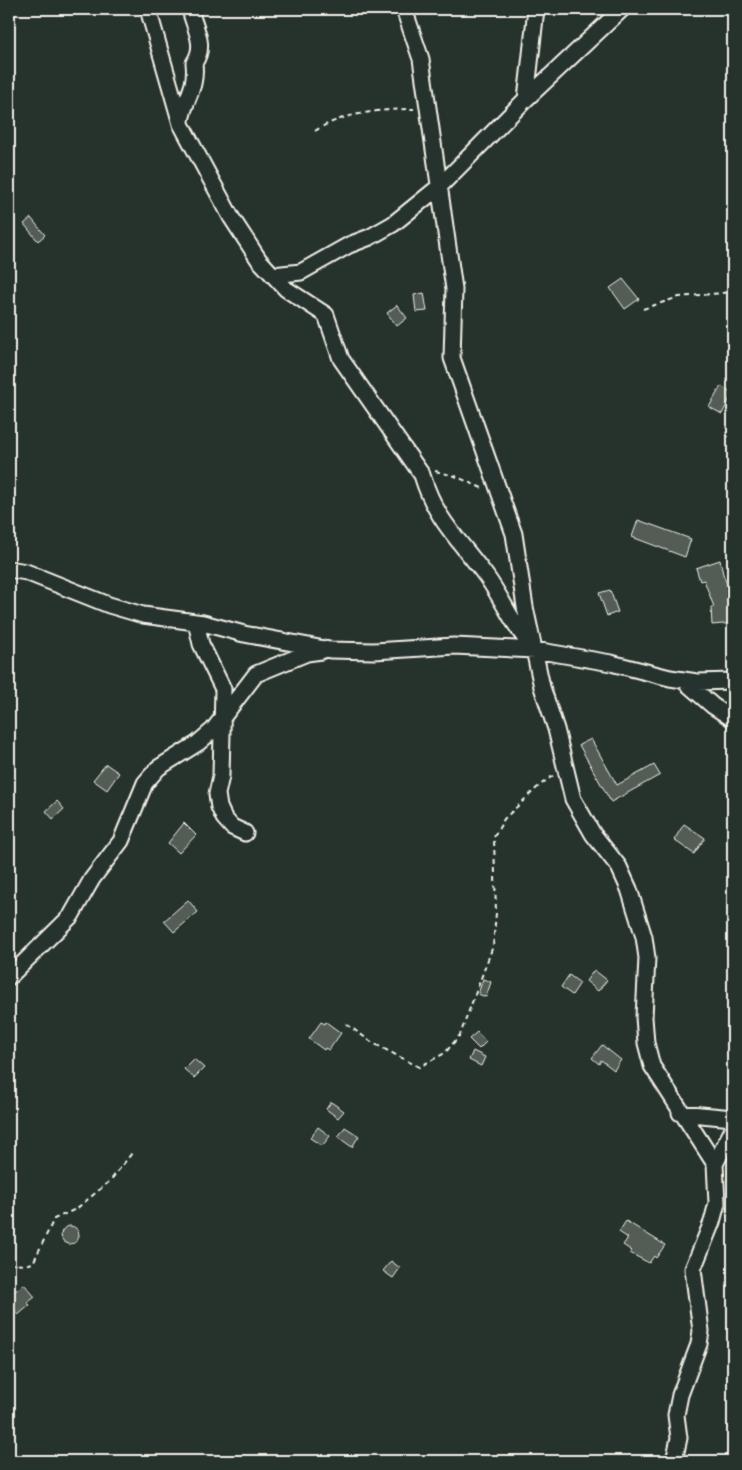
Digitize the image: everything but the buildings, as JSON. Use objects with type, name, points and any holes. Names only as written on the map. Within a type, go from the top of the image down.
[{"type":"street","points":[[148,9],[181,122],[231,217],[259,260],[286,289],[326,315],[341,359],[420,471],[439,516],[486,576],[523,637],[535,650]]},
{"type":"street","points":[[181,122],[183,108],[196,78],[194,63],[200,50],[190,9]]},
{"type":"street","points":[[404,9],[421,59],[440,186],[454,289],[452,358],[514,534],[542,687],[566,766],[573,800],[578,812],[619,867],[629,889],[644,937],[647,958],[644,1017],[646,1043],[652,1066],[680,1113],[707,1148],[715,1164],[717,1203],[712,1222],[693,1269],[701,1331],[699,1344],[680,1395],[676,1415],[679,1438],[674,1461]]},
{"type":"street","points":[[526,99],[536,9]]},
{"type":"street","points":[[273,275],[301,272],[349,245],[370,237],[393,224],[440,186],[526,99],[622,9]]},
{"type":"street","points":[[9,569],[26,572],[109,605],[143,615],[196,622],[244,634],[330,650]]},
{"type":"street","points":[[196,622],[201,644],[223,689],[221,776],[216,794],[224,818],[232,827],[245,833]]},
{"type":"street","points":[[9,977],[71,916],[92,879],[121,841],[145,782],[158,768],[198,743],[221,719],[256,674],[307,653],[330,650],[374,651],[454,646],[535,650],[611,663],[697,682],[733,680]]},
{"type":"street","points":[[684,680],[713,706],[733,719]]},
{"type":"street","points":[[680,1113],[733,1118]]},
{"type":"street","points":[[715,1164],[733,1129]]},
{"type":"path","points":[[315,131],[327,123],[360,115],[407,109],[429,111]]},
{"type":"path","points":[[644,309],[679,297],[733,292]]},
{"type":"path","points":[[420,471],[435,471],[455,476],[471,482],[501,499]]},
{"type":"path","points":[[346,1024],[373,1043],[418,1067],[445,1053],[463,1028],[493,946],[496,914],[494,837],[504,819],[540,785],[566,766]]},
{"type":"path","points":[[9,1264],[25,1265],[32,1263],[54,1219],[76,1209],[110,1181],[132,1153]]}]
